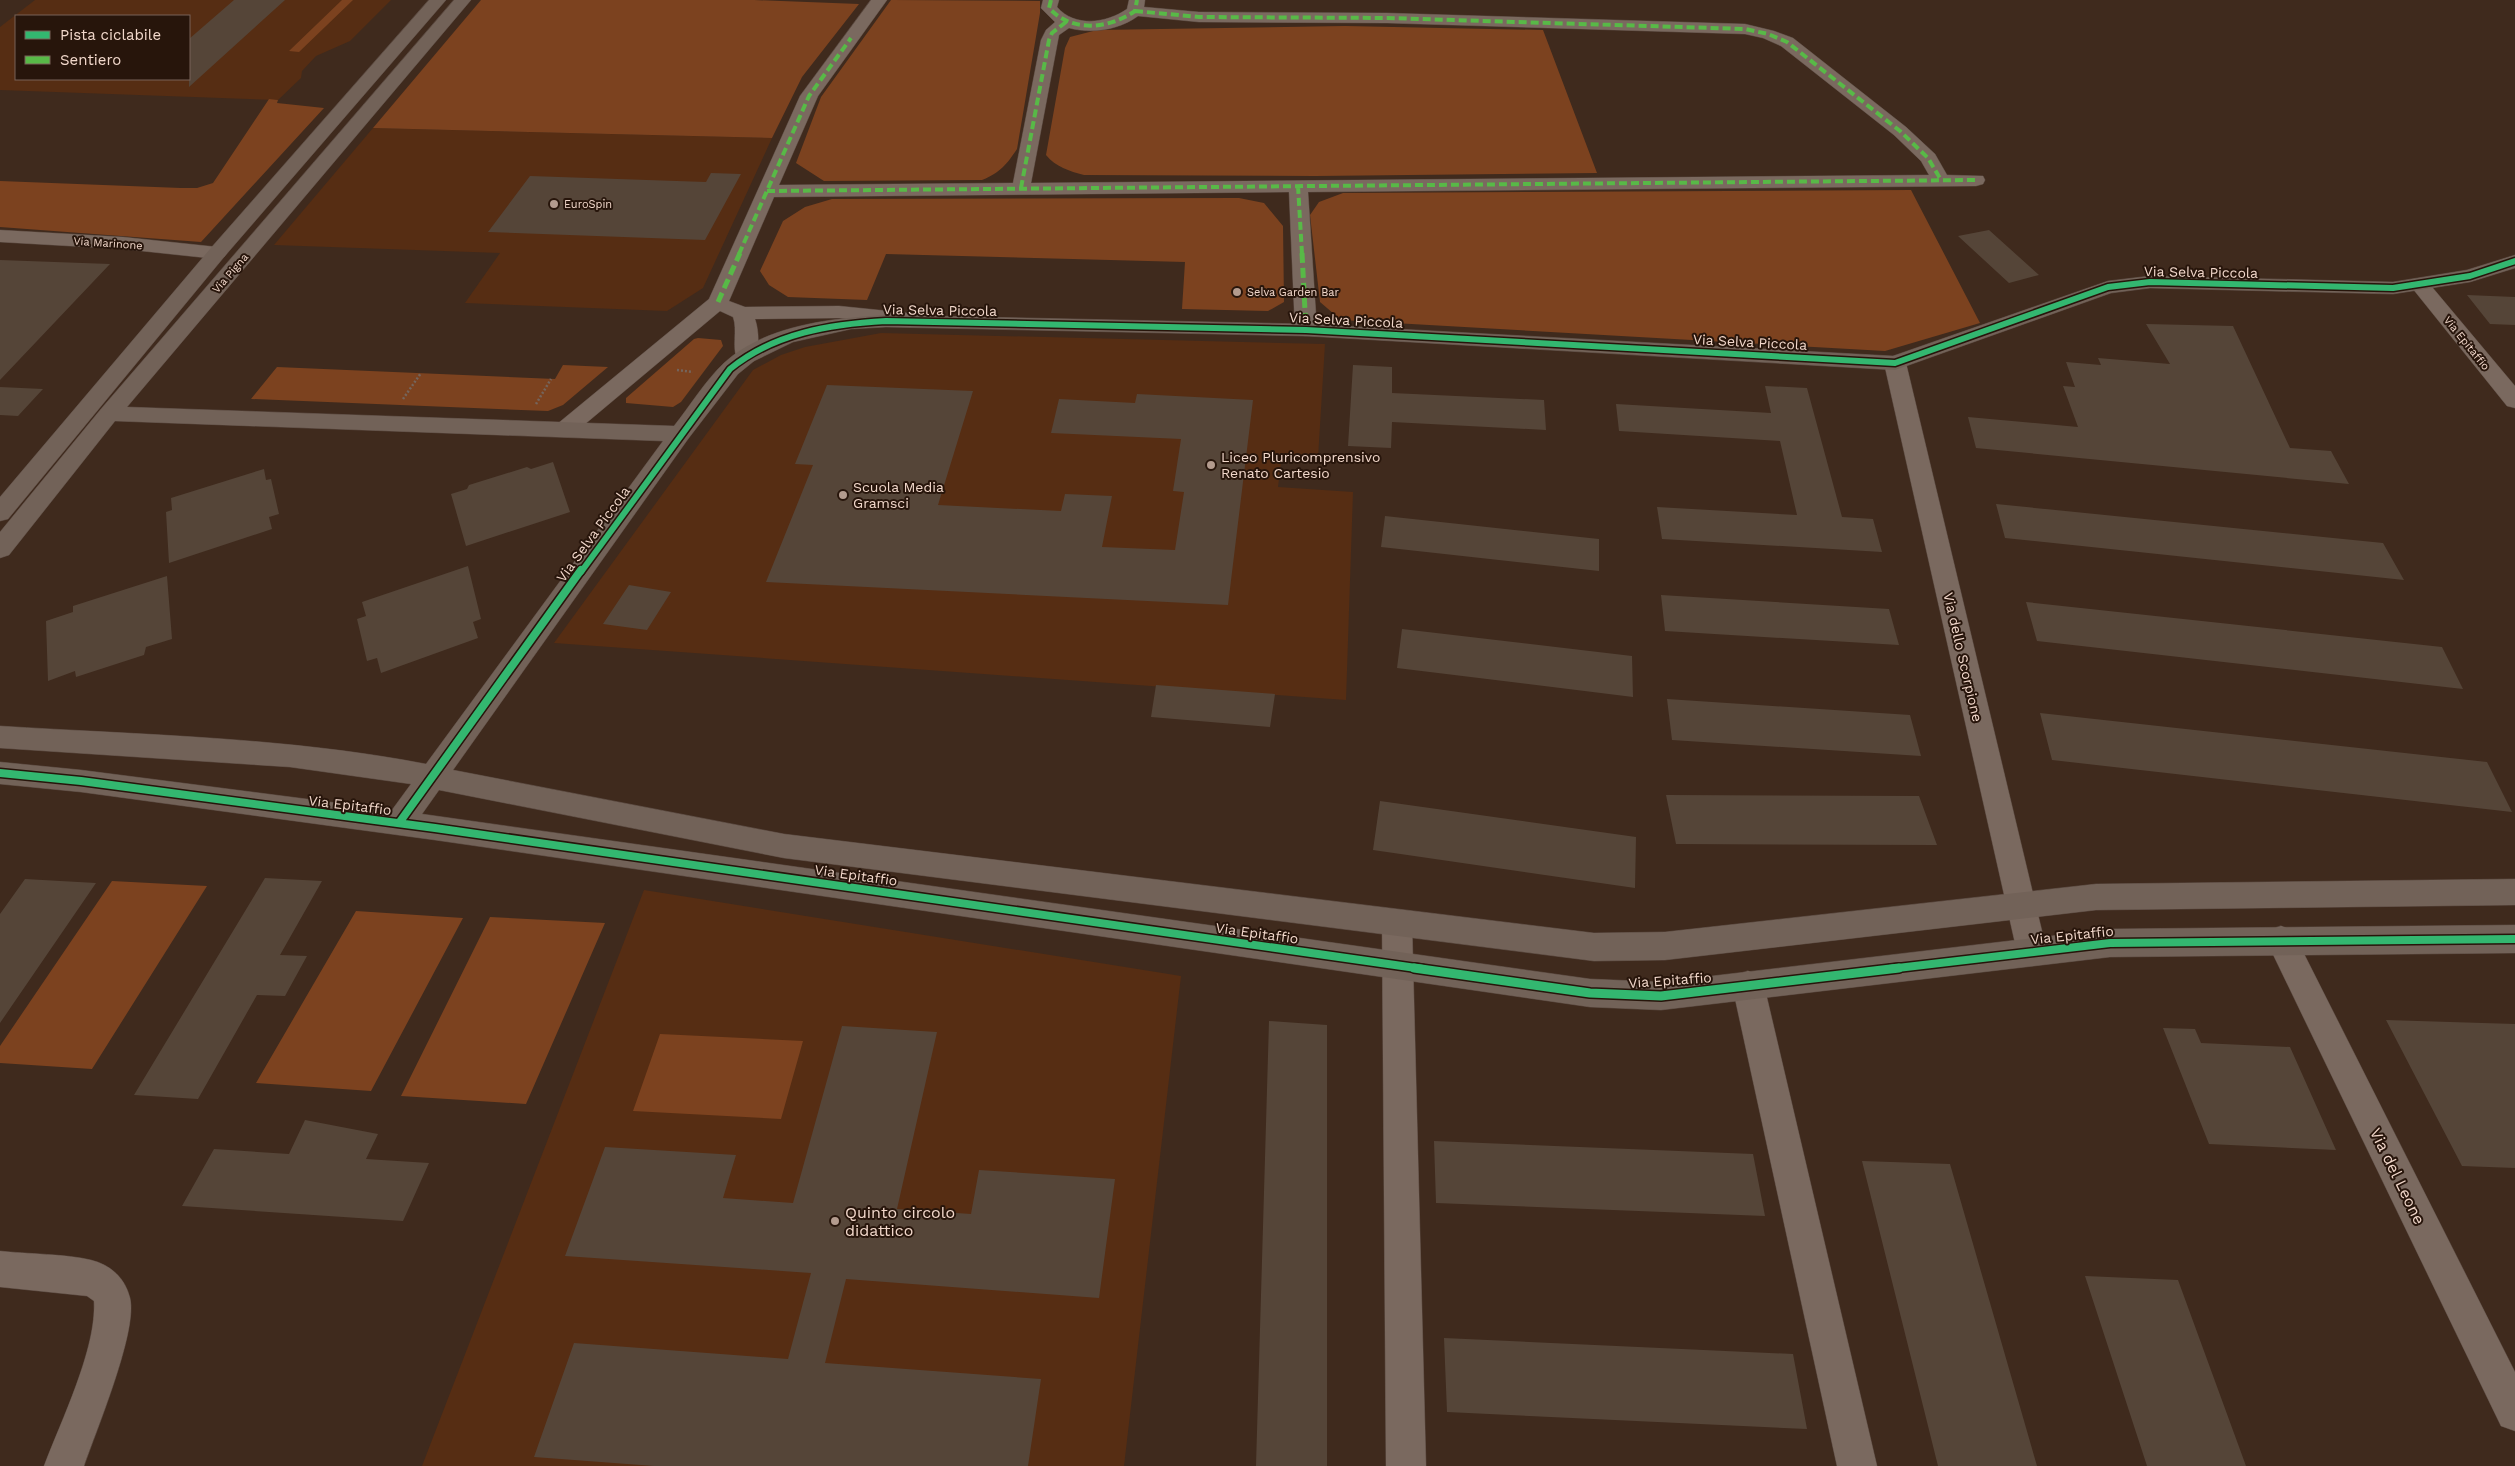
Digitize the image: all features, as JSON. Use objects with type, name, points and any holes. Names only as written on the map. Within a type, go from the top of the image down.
[{"type":"street","points":[[0,513],[217,253],[438,0]]},
{"type":"street","name":"Via Pigna","points":[[0,549],[109,414],[463,0]]},
{"type":"street","points":[[564,430],[718,302],[809,96],[879,0]]},
{"type":"street","points":[[1051,0],[1049,8],[1053,15],[1066,22],[1080,25],[1102,25],[1119,21],[1136,5],[1199,16],[1387,18],[1746,29],[1768,34],[1794,48],[1910,140],[1928,158],[1941,180]]},
{"type":"street","points":[[1021,188],[1049,40],[1052,33],[1066,22]]},
{"type":"street","points":[[767,191],[1976,180]]},
{"type":"street","points":[[1298,186],[1306,330]]},
{"type":"street","name":"Via Marinone","points":[[0,236],[123,243],[217,253]]},
{"type":"street","name":"Via Selva Piccola","points":[[399,823],[680,434],[730,369],[746,356],[786,337],[819,328],[872,322],[932,322],[1306,330],[1895,363],[2088,294],[2130,284],[2157,282],[2361,288],[2420,285],[2486,272],[2515,261]]},
{"type":"street","name":"Via Epitaffio","points":[[2420,285],[2515,401]]},
{"type":"street","points":[[718,302],[742,313],[839,312],[932,322]]},
{"type":"street","points":[[742,313],[747,326],[746,356]]},
{"type":"street","name":"Via dello Scorpione","points":[[1895,363],[2032,952]]},
{"type":"street","points":[[109,414],[680,434]]},
{"type":"street","name":"Via Epitaffio","points":[[0,737],[290,756],[434,776],[792,847],[1594,948],[1665,946],[2096,897],[2515,892]]},
{"type":"street","name":"Via Epitaffio","points":[[0,773],[81,781],[399,823],[1397,966],[1590,993],[1629,996],[1661,996],[2110,943],[2515,939]]},
{"type":"street","points":[[1397,923],[1406,1466]]},
{"type":"street","name":"Via del Leone","points":[[2281,940],[2515,1412]]},
{"type":"street","points":[[1748,985],[1857,1466]]},
{"type":"street","points":[[0,1268],[91,1278],[105,1284],[113,1299],[113,1319],[107,1342],[64,1466]]},
{"type":"path","points":[[398,406],[421,373]]},
{"type":"path","points":[[531,411],[550,379]]},
{"type":"shaded area","points":[[35,0],[391,0],[350,41],[316,56],[302,71],[301,78],[278,100],[0,90],[0,27],[15,15],[15,80],[190,80],[190,15],[16,15]]},
{"type":"shaded area","points":[[342,0],[353,0],[299,52],[289,51]]},
{"type":"shaded area","points":[[481,0],[754,0],[859,4],[802,77],[772,138],[373,128]]},
{"type":"shaded area","points":[[891,0],[1040,1],[1040,13],[1017,149],[1006,164],[994,174],[982,180],[824,181],[796,163],[821,97]]},
{"type":"shaded area","points":[[1345,26],[1543,30],[1597,173],[1315,176],[1084,175],[1058,166],[1046,155],[1065,48],[1070,37],[1097,30]]},
{"type":"shaded area","points":[[269,99],[278,100],[277,103],[324,108],[201,242],[0,227],[0,181],[181,188],[197,188],[213,183]]},
{"type":"shaded area","points":[[373,128],[772,138],[703,288],[667,311],[465,303],[500,253],[274,245]]},
{"type":"shaded area","points":[[1911,190],[1980,323],[1885,351],[1341,320],[1320,302],[1310,215],[1319,202],[1343,193]]},
{"type":"shaded area","points":[[1239,198],[1264,203],[1283,226],[1284,302],[1268,311],[1182,309],[1185,262],[886,254],[867,300],[788,297],[769,285],[760,271],[783,221],[805,207],[832,199]]},
{"type":"shaded area","points":[[881,333],[1325,344],[1318,458],[1282,454],[1278,487],[1353,492],[1346,700],[554,643],[753,370],[781,355],[805,347]]},
{"type":"shaded area","points":[[694,339],[721,340],[723,346],[681,402],[673,407],[626,403],[626,398]]},
{"type":"shaded area","points":[[563,365],[608,367],[563,405],[548,411],[251,399],[277,367],[555,379]]},
{"type":"shaded area","points":[[112,881],[207,886],[92,1069],[0,1063],[0,1046]]},
{"type":"shaded area","name":"Quinto circolo didattico","points":[[644,890],[1181,976],[1124,1466],[422,1466]]},
{"type":"shaded area","points":[[356,911],[463,918],[371,1091],[256,1083]]},
{"type":"shaded area","points":[[490,917],[605,923],[526,1104],[401,1096]]},
{"type":"shaded area","points":[[660,1034],[803,1041],[781,1119],[633,1111]]},
{"type":"building","points":[[234,0],[285,0],[189,87],[190,38]]},
{"type":"building","points":[[711,173],[741,174],[705,240],[488,232],[530,176],[706,182]]},
{"type":"building","points":[[1989,230],[2039,275],[2009,283],[1958,236]]},
{"type":"building","points":[[0,260],[110,264],[0,380]]},
{"type":"building","points":[[2467,295],[2515,297],[2515,325],[2490,324]]},
{"type":"building","points":[[2146,324],[2233,326],[2290,448],[2331,451],[2349,484],[1976,448],[1968,417],[2078,427],[2063,386],[2075,387],[2066,362],[2101,365],[2098,358],[2170,364]]},
{"type":"building","points":[[1353,365],[1392,367],[1392,393],[1544,400],[1546,430],[1392,422],[1391,448],[1348,446]]},
{"type":"building","name":"Scuola Media Gramsci","points":[[827,385],[973,391],[938,505],[1061,511],[1065,494],[1112,496],[1102,547],[1175,550],[1184,492],[1173,491],[1181,439],[1051,433],[1059,399],[1135,403],[1137,394],[1253,400],[1228,605],[766,582],[813,465],[795,464]]},
{"type":"building","points":[[1765,386],[1807,388],[1842,517],[1873,519],[1882,552],[1662,539],[1657,507],[1797,515],[1780,441],[1619,431],[1616,404],[1771,413]]},
{"type":"building","points":[[0,387],[43,389],[18,416],[0,415]]},
{"type":"building","points":[[553,462],[570,512],[466,546],[451,494],[467,489],[469,485],[527,467],[531,469]]},
{"type":"building","points":[[264,469],[266,480],[271,479],[279,514],[269,517],[272,529],[169,563],[166,512],[172,510],[171,498]]},
{"type":"building","points":[[1996,504],[2383,543],[2404,580],[2005,538]]},
{"type":"building","points":[[1385,516],[1599,539],[1599,571],[1381,547]]},
{"type":"building","points":[[468,566],[481,619],[473,622],[478,638],[381,673],[377,658],[367,661],[357,619],[366,616],[362,602]]},
{"type":"building","points":[[167,576],[172,639],[146,647],[144,655],[76,677],[75,671],[48,681],[46,621],[73,612],[73,606]]},
{"type":"building","points":[[629,585],[671,592],[647,630],[603,624]]},
{"type":"building","points":[[1661,595],[1889,609],[1899,645],[1665,631]]},
{"type":"building","points":[[2026,602],[2442,647],[2463,689],[2037,641]]},
{"type":"building","points":[[1402,629],[1632,656],[1633,697],[1397,668]]},
{"type":"building","points":[[1156,685],[1275,694],[1270,727],[1151,717]]},
{"type":"building","points":[[1667,699],[1910,715],[1921,756],[1672,740]]},
{"type":"building","points":[[2040,713],[2487,762],[2512,812],[2052,760]]},
{"type":"building","points":[[1666,795],[1919,796],[1937,845],[1676,844]]},
{"type":"building","points":[[1380,801],[1636,837],[1635,888],[1373,850]]},
{"type":"building","points":[[265,878],[322,881],[280,955],[307,956],[285,996],[257,995],[198,1099],[134,1095]]},
{"type":"building","points":[[25,879],[96,883],[0,1023],[0,914]]},
{"type":"building","points":[[2386,1020],[2515,1024],[2515,1168],[2462,1166]]},
{"type":"building","points":[[1269,1021],[1327,1025],[1327,1466],[1256,1466]]},
{"type":"building","points":[[842,1026],[937,1032],[897,1209],[971,1214],[979,1170],[1115,1179],[1099,1298],[846,1279],[825,1363],[1041,1379],[1028,1466],[654,1466],[534,1457],[574,1343],[788,1359],[811,1273],[565,1256],[605,1147],[736,1155],[723,1198],[793,1203]]},
{"type":"building","points":[[2163,1028],[2195,1029],[2201,1043],[2290,1047],[2336,1150],[2209,1144]]},
{"type":"building","points":[[305,1120],[378,1134],[366,1159],[429,1163],[403,1221],[182,1206],[214,1149],[289,1154]]},
{"type":"building","points":[[1434,1141],[1753,1154],[1765,1216],[1436,1203]]},
{"type":"building","points":[[1862,1161],[1950,1164],[2037,1466],[1938,1466]]},
{"type":"building","points":[[2085,1276],[2178,1280],[2246,1466],[2147,1466]]},
{"type":"building","points":[[1444,1338],[1793,1354],[1807,1429],[1447,1412]]},
{"type":"marked path","points":[[1051,0],[1049,8],[1056,16],[1066,22],[1090,26],[1103,25],[1126,17],[1135,11],[1137,0]]},
{"type":"marked path","points":[[1135,11],[1199,17],[1387,18],[1745,29],[1768,34],[1787,42],[1900,131],[1928,158],[1941,180]]},
{"type":"marked path","points":[[1021,188],[1049,40],[1052,33],[1066,22]]},
{"type":"marked path","points":[[718,302],[809,96],[851,38]]},
{"type":"marked path","points":[[767,191],[1976,180]]},
{"type":"marked path","points":[[1298,186],[1306,330]]},
{"type":"cycle path","points":[[399,823],[680,434],[730,369],[746,356],[786,337],[851,323],[886,321],[1306,330],[1895,363],[2108,287],[2150,282],[2393,288],[2470,276],[2515,261]]},
{"type":"cycle path","points":[[0,773],[81,781],[435,828],[1590,993],[1661,996],[2110,943],[2515,939]]},
{"type":"place","name":"EuroSpin","points":[[554,204]]},
{"type":"place","name":"Selva Garden Bar","points":[[1237,292]]},
{"type":"place","name":"Liceo Pluricomprensivo Renato Cartesio","points":[[1211,465]]},
{"type":"place","name":"Scuola Media Gramsci","points":[[843,495]]},
{"type":"place","name":"Quinto circolo didattico","points":[[835,1221]]}]
